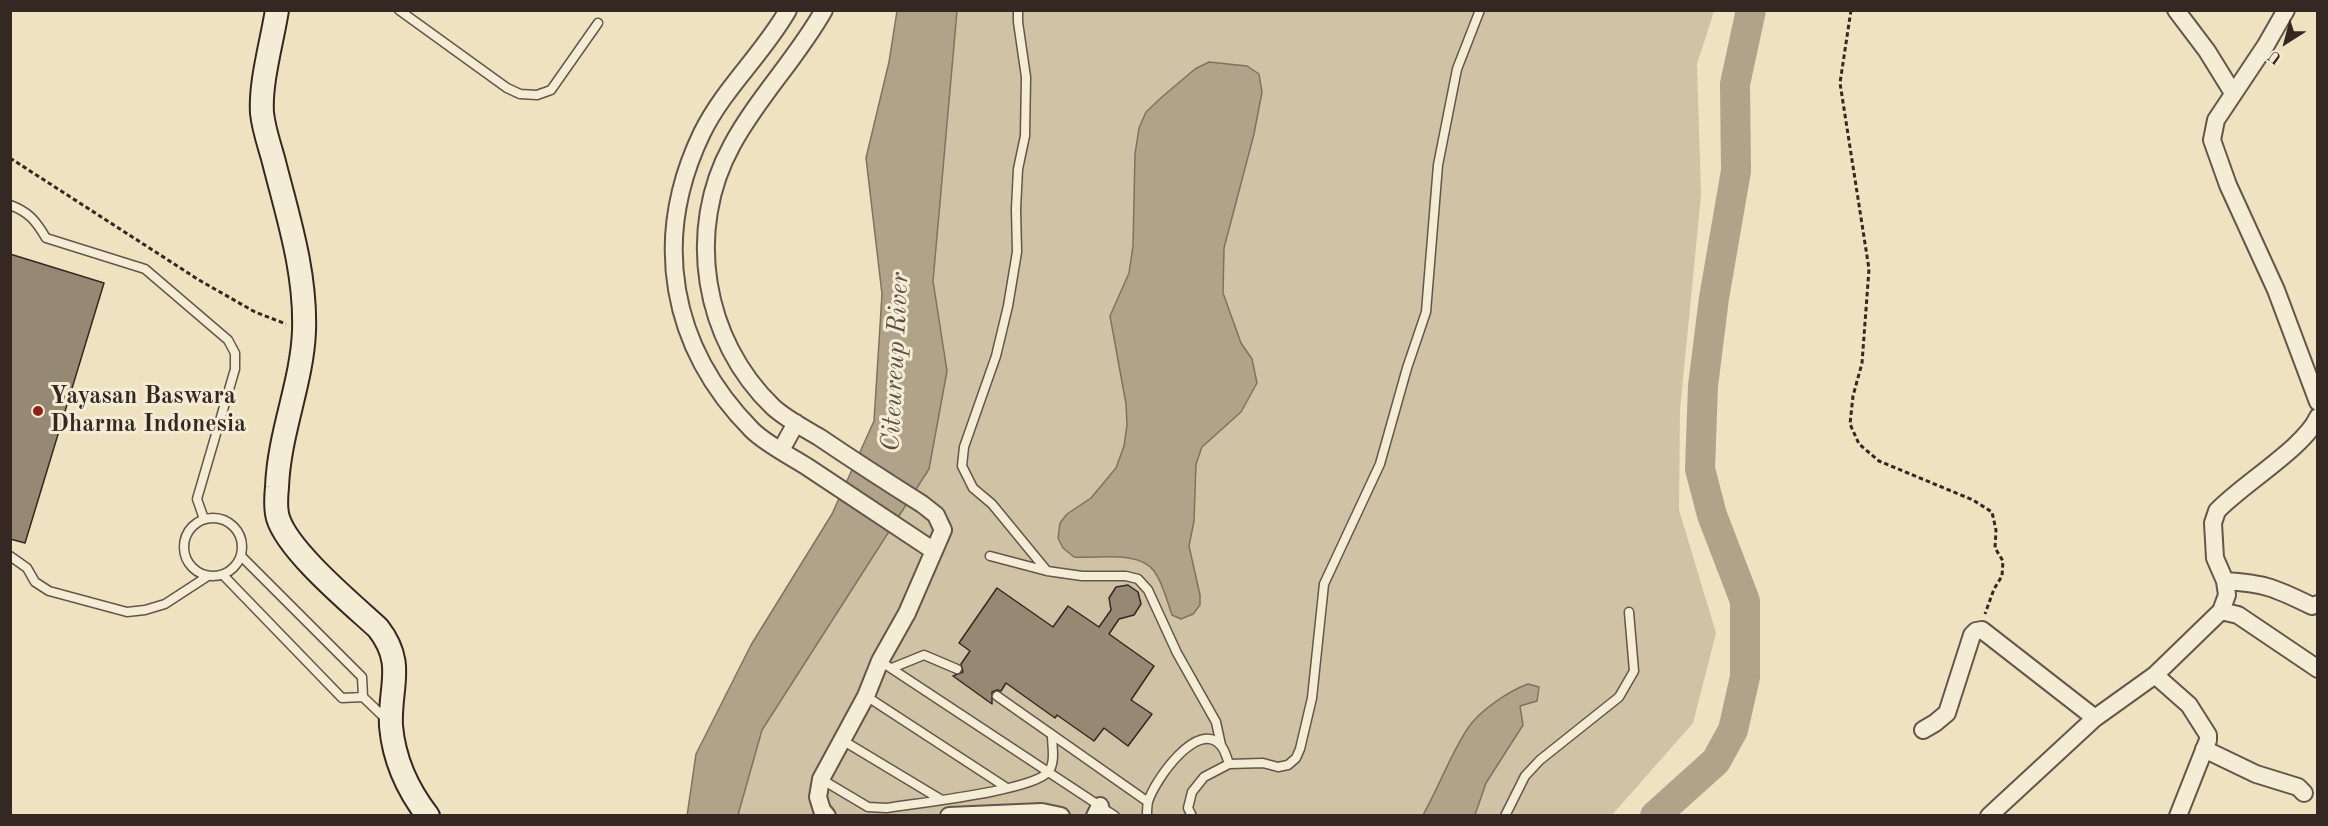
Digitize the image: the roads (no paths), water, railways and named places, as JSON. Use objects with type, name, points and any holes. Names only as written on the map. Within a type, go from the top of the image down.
[{"type":"street","points":[[277,10],[265,78],[262,112],[266,138],[297,254],[302,287],[304,330],[301,355],[278,462],[276,504],[278,518],[284,530],[308,561],[387,639],[393,652],[391,724],[398,764],[428,816]]},
{"type":"street","points":[[788,10],[725,96],[702,133],[686,173],[676,214],[672,248],[676,294],[693,343],[714,386],[753,432],[934,551]]},
{"type":"street","points":[[824,10],[811,34],[751,113],[730,147],[716,183],[707,220],[704,248],[708,288],[722,331],[740,368],[774,408],[922,504],[936,515],[943,530],[886,664],[821,779],[818,797],[822,810],[828,816]]},
{"type":"street","points":[[2176,10],[2207,51],[2233,93]]},
{"type":"street","points":[[2286,10],[2266,45],[2216,120],[2212,140],[2217,158],[2276,290],[2318,402]]},
{"type":"street","points":[[1989,815],[2095,717],[2155,675],[2221,611],[2227,595],[2225,581],[2215,558],[2213,523],[2217,512],[2308,432],[2318,417]]},
{"type":"street","points":[[781,450],[796,423]]},
{"type":"street","points":[[2225,581],[2256,583],[2282,590],[2312,606],[2318,604]]},
{"type":"street","points":[[2221,611],[2238,615],[2318,669]]},
{"type":"street","points":[[1923,730],[1947,713],[1972,634],[1982,630],[2095,717]]},
{"type":"street","points":[[2155,675],[2189,705],[2208,735],[2178,816]]},
{"type":"street","points":[[2204,749],[2250,772],[2298,787],[2304,793]]},
{"type":"street","points":[[949,816],[1041,812],[1061,816]]},
{"type":"lane","points":[[399,10],[507,88],[520,94],[537,95],[552,90],[598,23]]},
{"type":"lane","points":[[1018,10],[1026,89],[1025,136],[1018,169],[1017,252],[1008,306],[996,356],[964,447],[962,466],[973,488],[1005,519],[1047,571]]},
{"type":"lane","points":[[1192,816],[1188,808],[1192,792],[1204,777],[1229,764],[1263,763],[1278,767],[1288,765],[1296,758],[1300,748],[1312,698],[1324,584],[1380,464],[1407,368],[1426,312],[1430,287],[1435,181],[1457,69],[1480,10]]},
{"type":"lane","points":[[10,205],[24,210],[34,218],[46,238],[145,268],[228,340],[235,353],[235,369],[197,499],[204,519]]},
{"type":"lane","points":[[204,519],[220,519],[234,527],[241,540],[241,556],[234,567],[223,575],[208,576],[194,570],[185,557],[184,541],[191,527],[204,519]]},
{"type":"lane","points":[[10,556],[27,568],[35,582],[49,591],[127,612],[146,610],[165,604],[208,576]]},
{"type":"lane","points":[[241,556],[362,677],[363,697],[391,724]]},
{"type":"lane","points":[[990,556],[1047,571],[1082,576],[1126,576],[1138,579],[1148,590],[1177,653],[1216,722],[1221,745],[1229,764]]},
{"type":"lane","points":[[223,575],[342,698],[363,697]]},
{"type":"lane","points":[[1505,816],[1525,776],[1540,760],[1619,697],[1628,684],[1634,671],[1629,612]]},
{"type":"lane","points":[[886,664],[924,655],[957,669]]},
{"type":"lane","points":[[886,664],[1048,771],[1098,811],[1115,816]]},
{"type":"lane","points":[[866,696],[1007,788]]},
{"type":"lane","points":[[997,696],[1148,802]]},
{"type":"lane","points":[[821,779],[868,807],[886,808],[1007,788],[1038,779],[1048,771],[1052,765],[1052,736]]},
{"type":"lane","points":[[1147,816],[1148,802],[1169,763],[1198,739],[1208,738],[1221,745]]},
{"type":"lane","points":[[842,740],[940,799]]},
{"type":"water","name":"Citeureup River","points":[[897,11],[957,11],[933,281],[947,371],[929,469],[762,730],[738,815],[687,816],[696,754],[751,645],[832,514],[874,421],[882,294],[866,158],[889,62]]},
{"type":"water","points":[[1209,62],[1247,66],[1259,74],[1262,92],[1254,134],[1224,248],[1223,293],[1241,343],[1252,359],[1257,383],[1241,412],[1202,447],[1196,464],[1194,521],[1189,546],[1200,595],[1200,605],[1193,614],[1181,619],[1172,615],[1160,581],[1147,564],[1128,558],[1074,557],[1063,548],[1058,538],[1060,523],[1067,514],[1091,498],[1116,468],[1124,446],[1127,425],[1126,404],[1110,316],[1129,273],[1133,246],[1135,154],[1139,128],[1146,112],[1195,69]]},
{"type":"water","points":[[1528,684],[1539,687],[1537,701],[1520,706],[1523,725],[1486,783],[1475,815],[1423,815],[1456,749],[1473,721],[1495,702]]},
{"type":"waterway","points":[[1655,816],[1716,761],[1733,730],[1745,677],[1745,601],[1712,515],[1700,469],[1703,386],[1714,298],[1736,171],[1735,84],[1751,10]]},
{"type":"place","name":"Yayasan Baswara Dharma Indonesia","points":[[38,411]]}]
